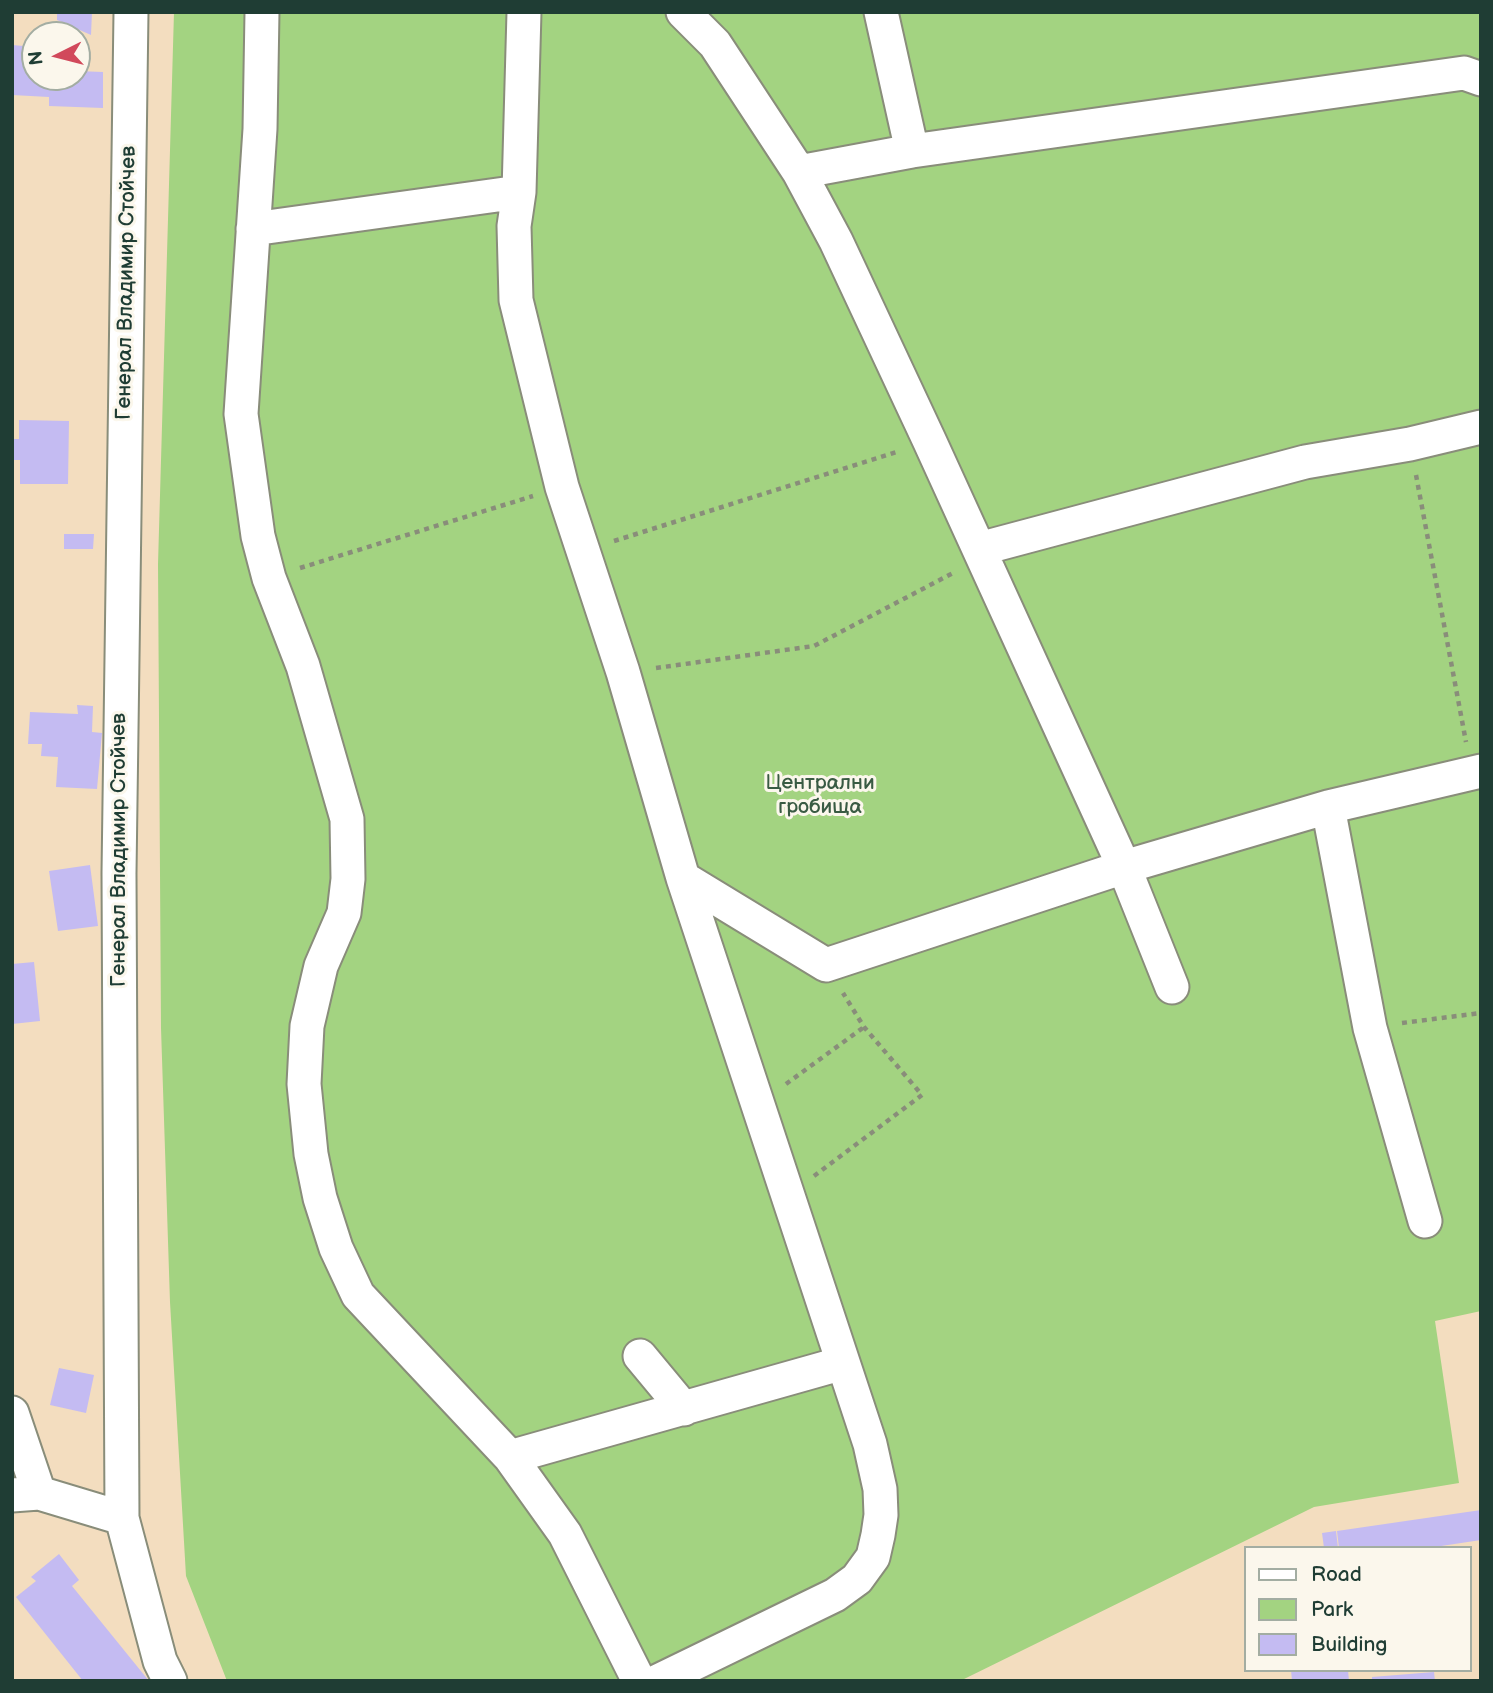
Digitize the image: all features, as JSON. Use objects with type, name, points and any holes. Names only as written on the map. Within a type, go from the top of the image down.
[{"type":"street","name":"Генерал Владимир Стойчев","points":[[131,12],[119,873],[122,1518],[160,1661],[170,1681]]},
{"type":"street","points":[[262,12],[260,129],[241,414],[258,536],[269,578],[303,666],[347,819],[348,879],[344,913],[321,966],[307,1026],[304,1084],[311,1154],[320,1198],[336,1248],[358,1295],[510,1457],[565,1534],[639,1681]]},
{"type":"street","points":[[524,12],[519,192],[514,226],[516,300],[562,487],[624,672],[683,878],[870,1444],[880,1489],[881,1515],[873,1557],[857,1579],[835,1595],[658,1681]]},
{"type":"street","points":[[683,12],[715,44],[799,172],[836,242],[1124,867],[1172,987]]},
{"type":"street","points":[[881,12],[912,151]]},
{"type":"street","points":[[799,172],[912,151],[1464,73],[1481,79]]},
{"type":"street","points":[[253,229],[519,192]]},
{"type":"street","points":[[981,554],[1305,463],[1481,428]]},
{"type":"street","points":[[683,878],[827,965],[1124,867],[1328,807],[1476,773]]},
{"type":"street","points":[[1328,807],[1370,1028],[1425,1222]]},
{"type":"street","points":[[640,1356],[684,1409]]},
{"type":"street","points":[[510,1457],[844,1363]]},
{"type":"street","points":[[12,1413],[26,1494],[122,1518]]},
{"type":"path","points":[[583,550],[930,442]]},
{"type":"path","points":[[1410,444],[1476,773]]},
{"type":"path","points":[[269,578],[562,487]]},
{"type":"path","points":[[624,672],[814,646],[981,554]]},
{"type":"path","points":[[788,1195],[922,1095],[864,1027],[827,965]]},
{"type":"path","points":[[1370,1028],[1481,1013]]},
{"type":"path","points":[[759,1103],[864,1027]]},
{"type":"green space","name":"Централни гробища","points":[[174,12],[1481,12],[1481,1311],[1435,1321],[1459,1483],[1314,1507],[960,1681],[227,1681],[186,1576],[170,1302],[161,1028],[158,564]]},
{"type":"building","points":[[57,12],[92,12],[91,35],[91,21],[57,20]]},
{"type":"building","points":[[12,45],[21,46],[21,91],[91,91],[91,72],[103,72],[103,108],[49,106],[49,97],[12,95]]},
{"type":"building","points":[[19,420],[69,421],[68,484],[20,484],[20,460],[12,460],[12,439],[19,439]]},
{"type":"building","points":[[64,534],[94,534],[93,549],[64,549]]},
{"type":"building","points":[[77,705],[93,706],[92,732],[102,733],[97,789],[56,787],[58,757],[41,756],[42,744],[28,744],[30,712],[78,714]]},
{"type":"building","points":[[90,865],[98,926],[58,931],[49,871]]},
{"type":"building","points":[[34,962],[40,1021],[12,1024],[12,964]]},
{"type":"building","points":[[59,1368],[94,1375],[86,1413],[50,1405]]},
{"type":"building","points":[[1481,1510],[1481,1540],[1441,1546],[1339,1546],[1337,1531]]},
{"type":"building","points":[[1336,1531],[1338,1546],[1324,1546],[1322,1533]]},
{"type":"building","points":[[59,1554],[79,1580],[72,1586],[149,1681],[83,1681],[16,1597],[36,1581],[31,1577]]},
{"type":"building","points":[[1291,1672],[1348,1672],[1349,1681],[1292,1681]]},
{"type":"building","points":[[1434,1672],[1435,1681],[1372,1681],[1372,1677]]}]
